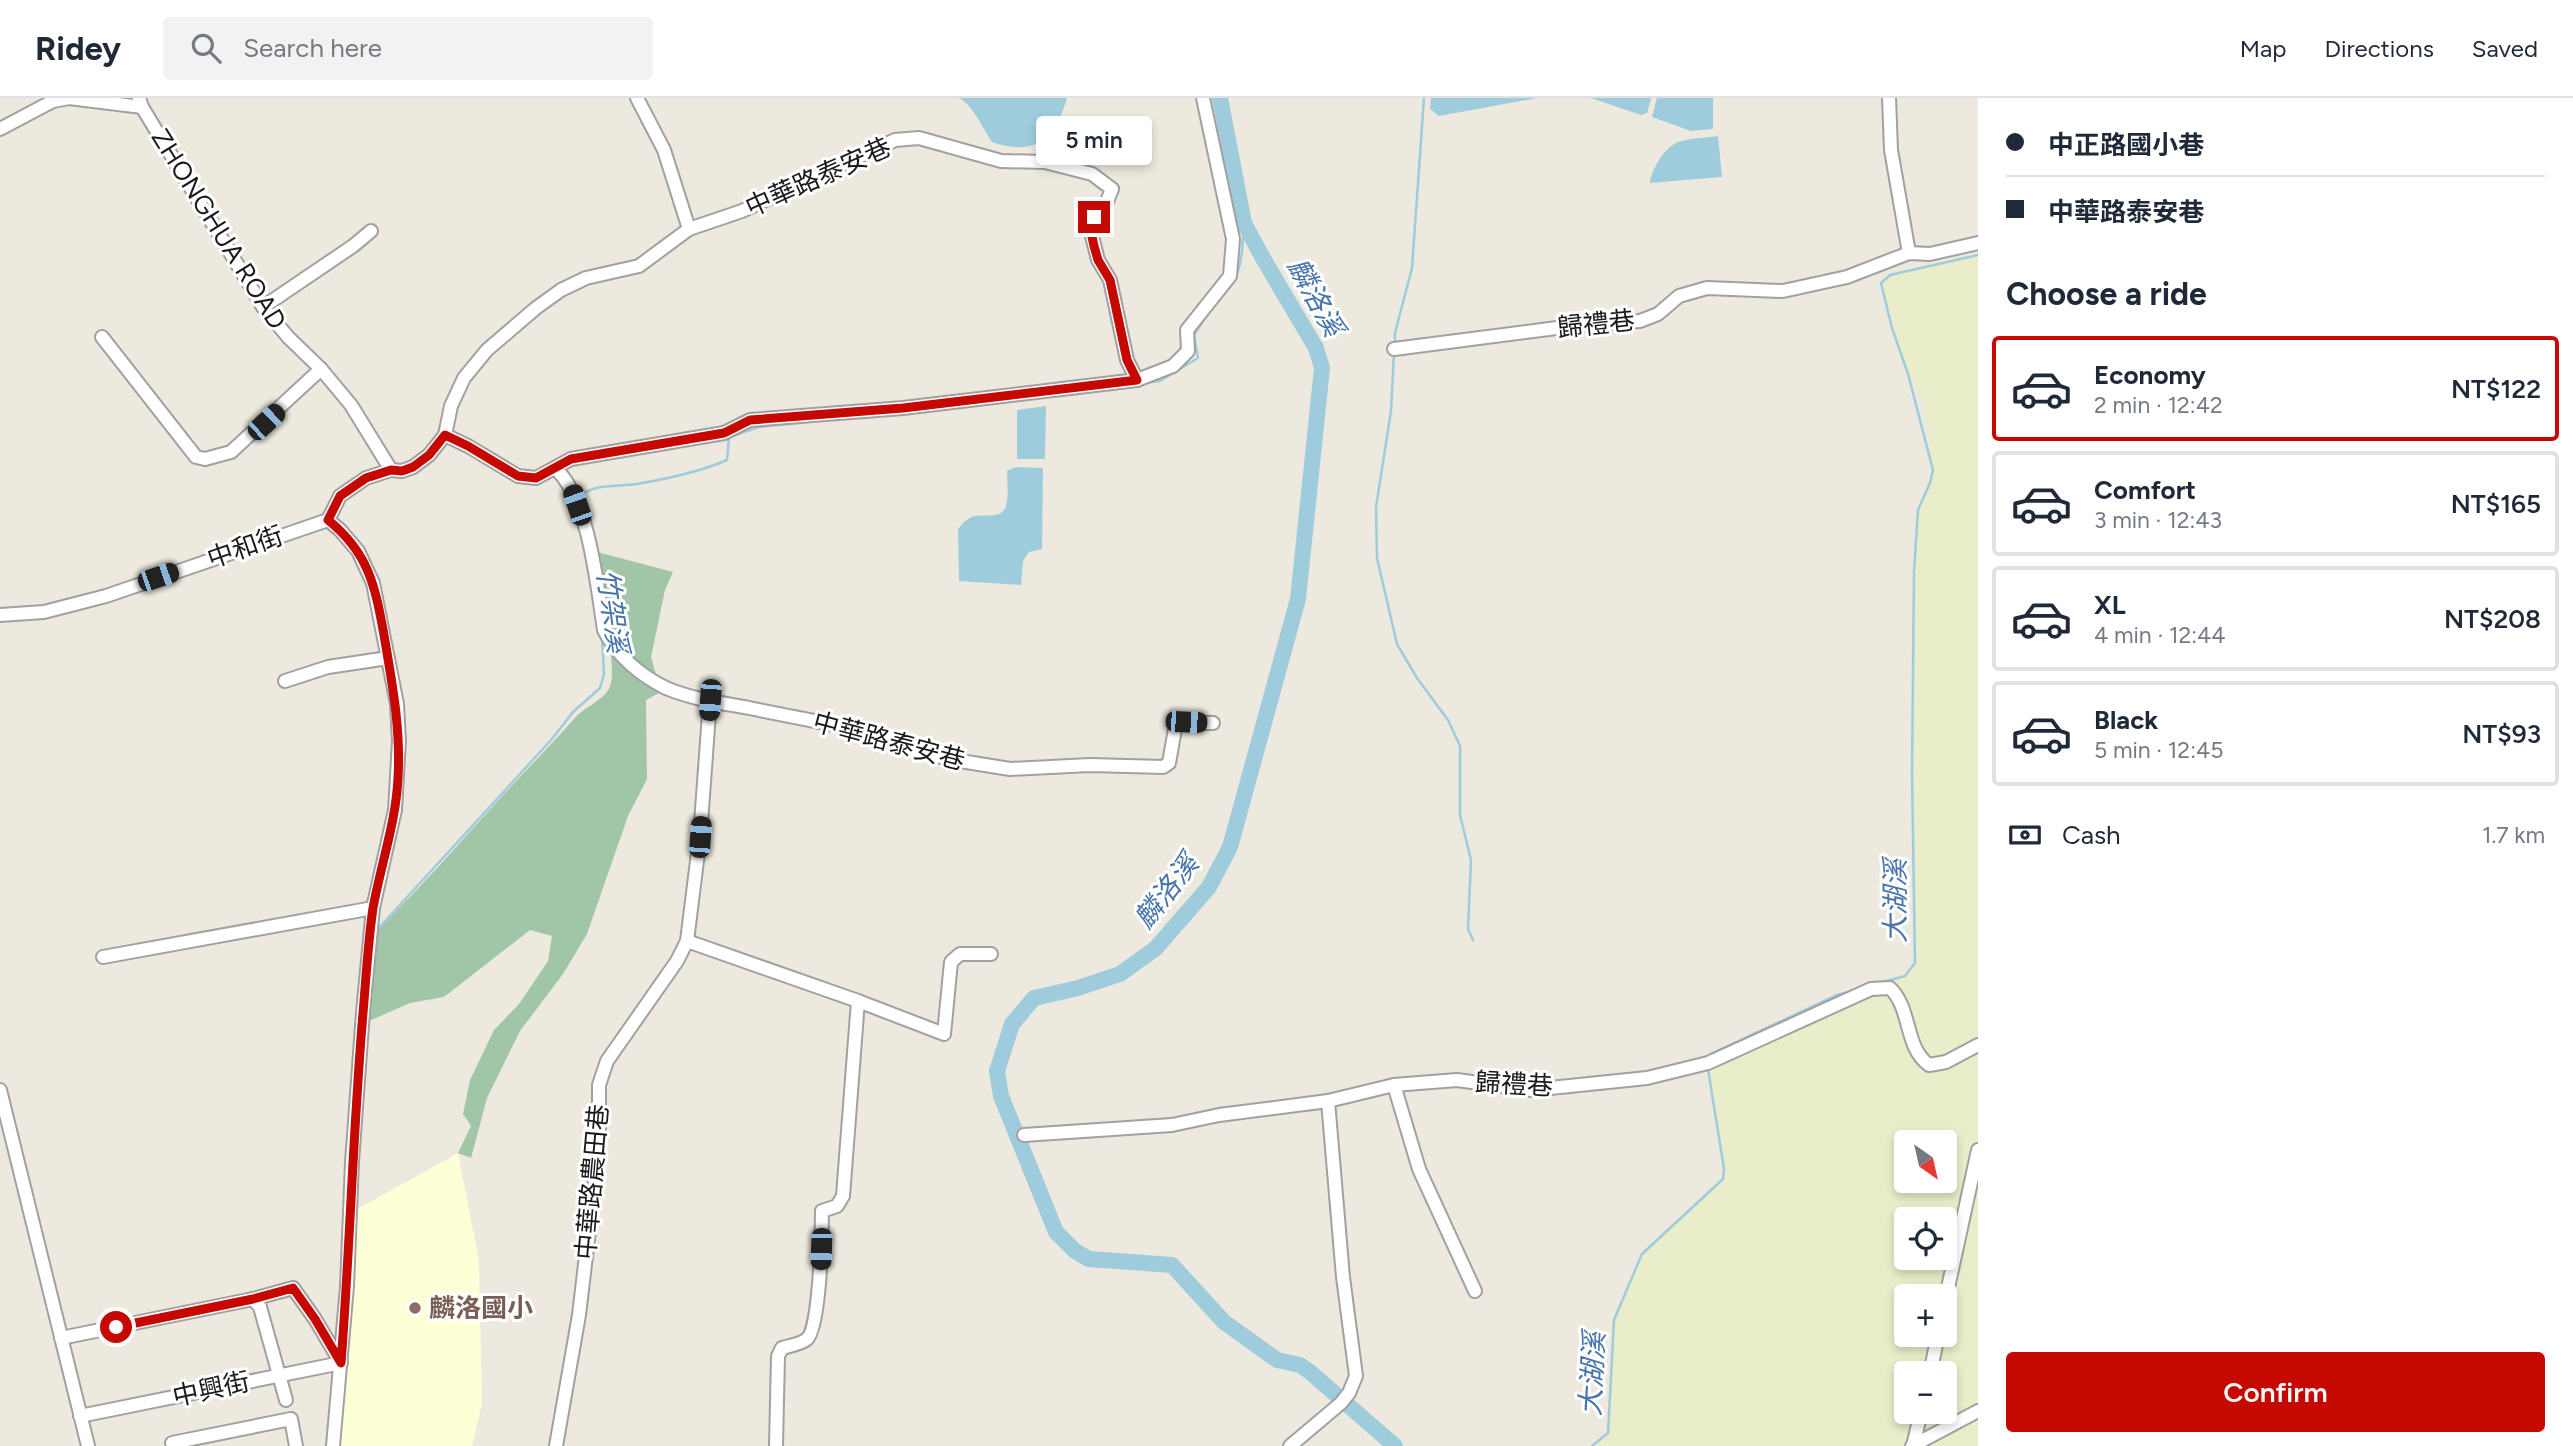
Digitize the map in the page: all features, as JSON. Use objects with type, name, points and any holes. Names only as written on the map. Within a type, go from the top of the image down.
[{"type":"street","points":[[637,98],[664,150],[689,229]]},
{"type":"street","points":[[445,435],[518,476],[536,478],[571,459],[724,433],[750,420],[903,408],[1137,380],[1173,366],[1188,351],[1187,330],[1230,276],[1233,239],[1203,98]]},
{"type":"street","points":[[1889,98],[1891,150],[1909,253]]},
{"type":"street","points":[[0,129],[53,101],[63,99],[141,103]]},
{"type":"street","name":"ZHONGHUA ROAD","points":[[141,103],[263,307],[351,405],[391,470]]},
{"type":"street","name":"中華路泰安巷","points":[[391,470],[402,471],[413,467],[429,455],[445,435],[451,406],[464,378],[487,350],[561,290],[586,278],[639,266],[689,229],[742,211],[895,140],[919,138],[1001,161],[1045,162],[1092,174],[1112,189],[1106,204],[1094,217],[1091,232],[1098,260],[1110,280],[1127,360],[1137,380]]},
{"type":"street","points":[[263,307],[371,231]]},
{"type":"street","name":"歸禮巷","points":[[1394,349],[1580,325],[1640,321],[1658,314],[1679,296],[1707,288],[1783,291],[1847,277],[1909,253],[1930,254],[1978,243]]},
{"type":"street","points":[[102,337],[196,457],[205,459],[231,452],[321,369]]},
{"type":"street","name":"中華路泰安巷","points":[[556,469],[570,486],[590,549],[604,630],[612,645],[648,678],[668,689],[880,734],[903,748],[1010,769],[1090,765],[1163,767],[1169,763],[1175,729],[1181,723],[1213,723]]},
{"type":"street","points":[[332,1446],[341,1363],[353,1149],[373,908],[387,852],[398,778],[397,704],[376,593],[368,569],[349,541],[328,520],[340,496],[366,478],[391,470]]},
{"type":"street","name":"中和街","points":[[0,615],[44,612],[106,596],[328,520]]},
{"type":"street","points":[[285,681],[328,667],[388,658]]},
{"type":"street","name":"中華路農田巷","points":[[556,1446],[579,1315],[599,1146],[599,1085],[607,1061],[677,961],[687,941],[700,837],[710,700]]},
{"type":"street","points":[[103,957],[373,908]]},
{"type":"street","points":[[687,941],[944,1034],[951,962],[960,954],[991,954]]},
{"type":"street","name":"歸禮巷","points":[[1024,1135],[1171,1125],[1219,1115],[1328,1101],[1394,1085],[1457,1080],[1531,1090],[1647,1078],[1708,1063],[1871,989],[1890,988],[1898,996],[1917,1057],[1929,1065],[1946,1062],[1978,1045]]},
{"type":"street","points":[[776,1446],[778,1356],[782,1348],[806,1340],[813,1331],[820,1268],[822,1211],[837,1206],[843,1196],[858,1001]]},
{"type":"street","points":[[1394,1085],[1419,1169],[1475,1291]]},
{"type":"street","points":[[0,1090],[88,1446]]},
{"type":"street","points":[[1290,1446],[1345,1398],[1356,1376],[1343,1277],[1328,1101]]},
{"type":"street","points":[[1949,1284],[1978,1150]]},
{"type":"street","points":[[61,1338],[253,1299],[293,1288],[341,1363]]},
{"type":"street","points":[[253,1299],[260,1307],[286,1400]]},
{"type":"street","name":"中興街","points":[[80,1416],[341,1363]]},
{"type":"street","points":[[1913,1446],[1978,1411]]},
{"type":"street","points":[[172,1443],[291,1419],[296,1446]]},
{"type":"street","points":[[1913,1446],[1919,1424]]},
{"type":"shaded area","points":[[1978,255],[1978,1410],[1957,1420],[1957,1361],[1894,1361],[1894,1424],[1950,1424],[1906,1446],[1592,1446],[1608,1433],[1614,1320],[1642,1254],[1723,1179],[1724,1169],[1707,1071],[1711,1054],[1837,995],[1905,976],[1915,963],[1914,572],[1918,510],[1933,470],[1924,401],[1908,374],[1892,328],[1881,283],[1890,275]]},
{"type":"shaded area","points":[[586,549],[673,572],[665,590],[651,657],[661,692],[646,700],[647,779],[628,816],[587,934],[563,974],[520,1031],[487,1098],[471,1158],[458,1153],[471,1126],[463,1114],[470,1080],[494,1030],[519,1004],[548,961],[552,936],[530,930],[444,997],[410,1003],[369,1021],[374,933],[577,716],[609,689],[612,677],[609,642]]},
{"type":"shaded area","name":"麟洛國小","points":[[458,1153],[479,1261],[482,1403],[472,1446],[340,1446],[354,1211]]},
{"type":"shaded area","points":[[1978,1413],[1978,1446],[1928,1446],[1934,1438]]},
{"type":"water","points":[[959,98],[1067,98],[1049,134],[1041,141],[1020,147],[992,142],[973,111]]},
{"type":"water","points":[[1431,98],[1537,98],[1439,116],[1430,109]]},
{"type":"water","points":[[1591,98],[1651,98],[1647,113],[1641,115]]},
{"type":"water","points":[[1657,98],[1713,98],[1713,129],[1691,131],[1652,117]]},
{"type":"water","points":[[1718,136],[1722,177],[1650,183],[1660,160],[1673,145],[1687,140]]},
{"type":"water","points":[[1046,406],[1045,459],[1017,459],[1017,410]]},
{"type":"water","points":[[1016,467],[1043,468],[1042,549],[1029,552],[1023,561],[1021,585],[959,581],[958,529],[971,518],[998,514],[1004,510],[1007,471]]},
{"type":"waterway","name":"麟洛溪","points":[[1220,98],[1244,223],[1316,348],[1322,368],[1298,599],[1230,847],[1209,887],[1156,948],[1120,974],[1078,988],[1034,998],[1012,1024],[997,1071],[1001,1096],[1056,1232],[1075,1251],[1089,1259],[1172,1265],[1224,1322],[1277,1360],[1300,1365],[1310,1372],[1395,1446]]},
{"type":"waterway","points":[[1395,345],[1395,333],[1412,268],[1424,98]]},
{"type":"waterway","name":"竹架溪","points":[[1213,307],[1239,269],[1244,223]]},
{"type":"waterway","name":"大湖溪","points":[[1879,983],[1905,976],[1915,963],[1912,773],[1914,572],[1918,510],[1933,470],[1881,283],[1890,275],[1978,255]]},
{"type":"waterway","name":"竹架溪","points":[[1145,383],[1160,381],[1198,358],[1194,335],[1209,312]]},
{"type":"waterway","points":[[1394,352],[1391,411],[1376,507],[1377,558],[1397,644],[1417,678],[1448,720],[1460,746],[1460,815],[1471,860],[1468,929],[1473,940]]},
{"type":"waterway","name":"竹架溪","points":[[1059,396],[1104,390]]},
{"type":"waterway","name":"竹架溪","points":[[579,497],[592,489],[660,480],[717,464],[727,460],[729,437],[759,427],[837,419]]},
{"type":"waterway","name":"竹架溪","points":[[586,553],[589,573]]},
{"type":"waterway","name":"竹架溪","points":[[376,931],[552,739],[573,712],[600,688],[604,674],[602,638]]},
{"type":"waterway","name":"大湖溪","points":[[1710,1056],[1837,995],[1856,990]]},
{"type":"waterway","name":"大湖溪","points":[[1592,1446],[1608,1433],[1614,1320],[1642,1254],[1723,1179],[1724,1169],[1708,1069]]},
{"type":"place","name":"麟洛國小","points":[[415,1308]]},
{"type":"route","points":[[116,1327],[253,1299],[293,1288],[341,1363],[363,1012],[373,908],[395,810],[399,741],[397,704],[373,583],[358,551],[328,520],[340,496],[366,478],[413,467],[429,455],[445,435],[518,476],[536,478],[571,459],[724,433],[750,420],[903,408],[1137,380],[1127,360],[1110,280],[1098,260],[1094,246],[1091,232],[1094,217]]}]
